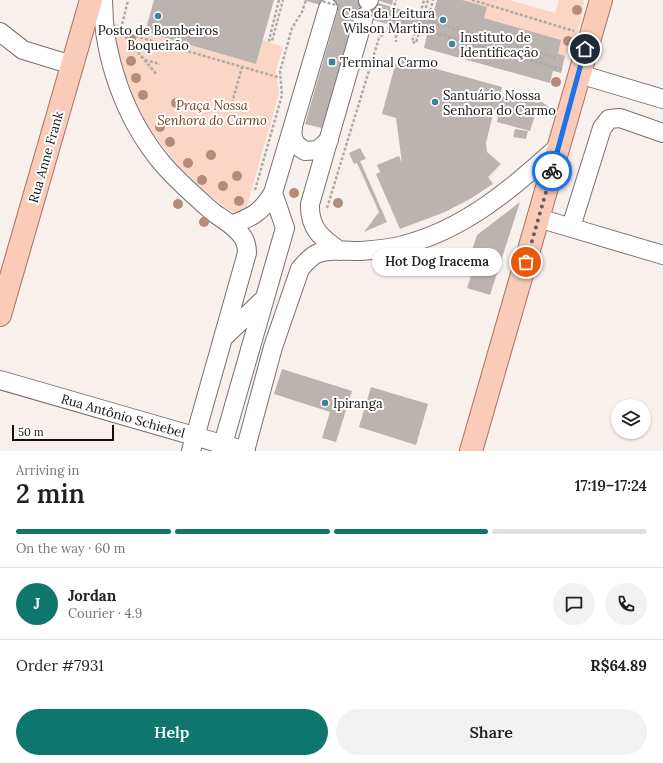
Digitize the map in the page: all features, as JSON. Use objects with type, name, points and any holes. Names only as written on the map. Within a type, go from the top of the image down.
[{"type":"main road","name":"Rua Anne Frank","points":[[0,315],[91,0]]},
{"type":"main road","points":[[570,72],[588,36],[593,0]]},
{"type":"main road","points":[[471,451],[559,146],[570,72],[601,0]]},
{"type":"street","points":[[103,0],[104,28],[112,68],[134,119],[148,144],[177,180],[231,225],[244,239],[247,253],[193,444]]},
{"type":"street","points":[[231,225],[253,217],[261,210],[273,193],[293,128],[323,4]]},
{"type":"street","points":[[340,251],[324,240],[316,232],[310,213],[318,208],[329,140],[367,6]]},
{"type":"street","points":[[0,32],[23,50],[72,65]]},
{"type":"street","points":[[570,72],[663,99]]},
{"type":"street","points":[[571,227],[602,128],[609,119],[620,118],[663,133]]},
{"type":"street","points":[[293,128],[292,135],[294,142],[305,151],[318,150],[329,140]]},
{"type":"street","points":[[245,451],[273,347],[300,269],[307,260],[316,254],[381,249],[403,245],[444,231],[493,200],[524,177],[559,146]]},
{"type":"street","points":[[222,448],[285,228],[273,193]]},
{"type":"street","points":[[285,228],[318,208]]},
{"type":"street","points":[[538,218],[663,255]]},
{"type":"street","points":[[223,338],[264,300]]},
{"type":"street","points":[[264,300],[273,347]]},
{"type":"street","name":"Rua Antônio Schiebel","points":[[0,380],[193,444],[245,451]]},
{"type":"path","points":[[120,32],[128,0]]},
{"type":"path","points":[[279,0],[269,40],[272,41],[283,0]]},
{"type":"path","points":[[254,192],[282,95],[280,71],[292,28],[302,12],[306,0]]},
{"type":"path","points":[[318,208],[379,38],[388,29],[396,0]]},
{"type":"path","points":[[424,0],[418,18],[418,28],[416,42],[412,42],[418,28],[428,0]]},
{"type":"path","points":[[425,30],[433,0]]},
{"type":"path","points":[[472,0],[588,36]]},
{"type":"path","points":[[323,4],[418,28],[554,67]]},
{"type":"path","points":[[418,18],[557,58]]},
{"type":"path","points":[[390,20],[570,72]]},
{"type":"path","points":[[388,29],[396,35],[396,42]]},
{"type":"path","points":[[120,32],[157,75]]},
{"type":"path","points":[[120,32],[281,78]]},
{"type":"path","points":[[144,60],[160,64]]},
{"type":"path","points":[[232,104],[242,67]]},
{"type":"green space","points":[[462,0],[509,0],[555,13],[559,0],[584,0],[578,30],[573,43],[565,56],[558,54],[561,40],[484,18]]},
{"type":"green space","name":"Praça Nossa Senhora do Carmo","points":[[112,23],[256,64],[263,40],[283,47],[276,70],[279,93],[245,213],[236,213],[231,211],[196,183],[168,154],[144,120],[126,84],[117,54]]},
{"type":"building","points":[[154,0],[274,0],[256,64],[145,32]]},
{"type":"building","points":[[303,0],[367,0],[432,18],[437,0],[462,0],[487,7],[484,18],[561,40],[558,54],[565,56],[561,73],[553,71],[550,83],[424,48],[427,35],[355,15],[322,128],[305,124],[338,10]]},
{"type":"building","points":[[377,0],[393,0],[392,5]]},
{"type":"building","points":[[397,58],[502,87],[500,96],[518,101],[519,98],[538,103],[539,100],[549,107],[547,115],[536,112],[530,131],[497,122],[499,111],[494,110],[486,143],[487,152],[501,164],[488,177],[493,184],[470,199],[445,212],[400,229],[376,174],[380,172],[377,165],[399,156],[402,163],[396,118],[382,114]]},
{"type":"building","points":[[515,129],[528,131],[526,139],[513,137]]},
{"type":"building","points":[[360,148],[366,159],[360,161],[387,222],[364,232],[379,212],[357,163],[354,164],[349,153]]},
{"type":"building","points":[[520,202],[490,295],[467,288],[475,264],[468,262],[477,235]]},
{"type":"building","name":"Ipiranga","points":[[282,369],[352,391],[336,442],[322,438],[330,412],[274,394]]},
{"type":"building","points":[[371,387],[428,404],[416,445],[359,427]]},
{"type":"way so far","points":[[526,262],[552,171]]},
{"type":"place","name":"Posto de Bombeiros Boqueirão","points":[[158,16]]},
{"type":"place","name":"Casa da Leitura Wilson Martins","points":[[443,20]]},
{"type":"place","name":"Instituto de Identificação","points":[[452,44]]},
{"type":"place","name":"Terminal Carmo","points":[[332,62]]},
{"type":"place","name":"Santuário Nossa Senhora do Carmo","points":[[435,102]]},
{"type":"place","name":"Hot Dog Iracema","points":[[526,262]]},
{"type":"place","name":"Ipiranga","points":[[325,403]]},
{"type":"route","points":[[552,171],[585,49]]}]
